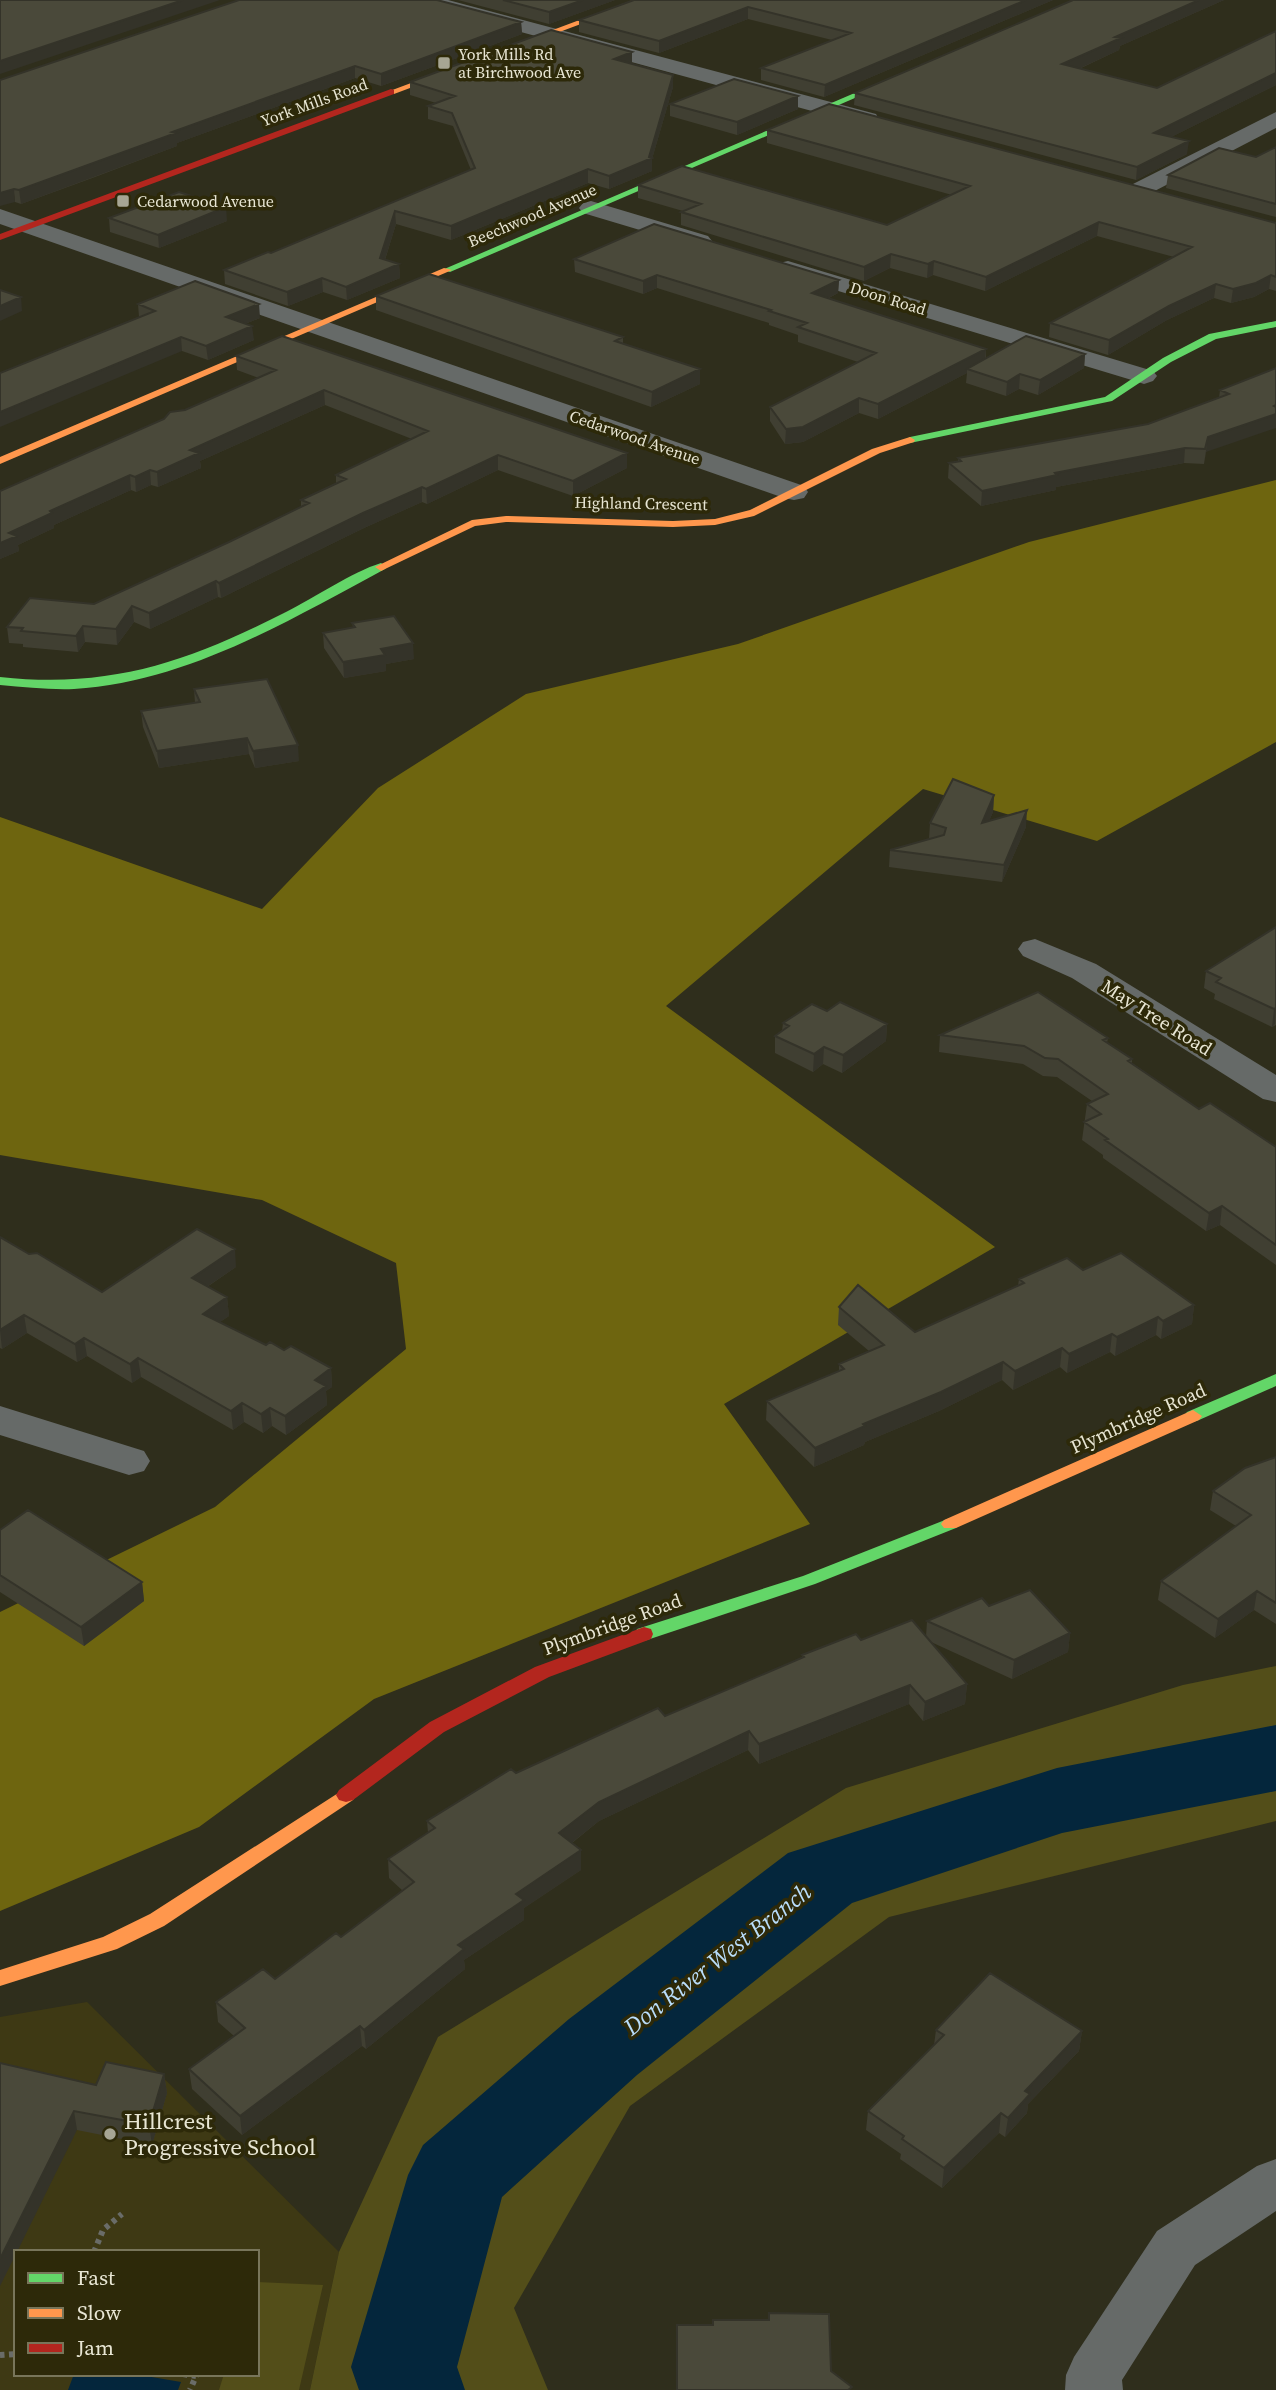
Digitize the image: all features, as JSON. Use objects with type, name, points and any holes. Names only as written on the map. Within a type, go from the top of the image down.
[{"type":"street","points":[[425,0],[882,122]]},
{"type":"street","name":"York Mills Road","points":[[0,237],[640,0]]},
{"type":"street","name":"Beechwood Avenue","points":[[0,461],[915,70]]},
{"type":"street","points":[[1139,190],[1276,120]]},
{"type":"street","points":[[1112,183],[1164,197]]},
{"type":"street","points":[[591,208],[720,247]]},
{"type":"street","name":"Cedarwood Avenue","points":[[0,216],[794,492]]},
{"type":"street","name":"Doon Road","points":[[760,259],[1144,376]]},
{"type":"street","name":"Highland Crescent","points":[[0,681],[74,685],[159,671],[235,644],[471,523],[506,519],[715,522],[754,513],[876,451],[922,436],[1108,399],[1213,336],[1276,324]]},
{"type":"street","name":"May Tree Road","points":[[1035,948],[1084,971],[1276,1091]]},
{"type":"street","name":"Plymbridge Road","points":[[0,1979],[110,1943],[157,1920],[341,1799],[438,1727],[542,1672],[690,1617],[809,1580],[980,1512],[1276,1379]]},
{"type":"street","points":[[0,1420],[129,1461]]},
{"type":"street","points":[[1094,2390],[1094,2375],[1176,2248],[1276,2182]]},
{"type":"path","points":[[94,2250],[95,2240],[107,2223],[122,2214]]},
{"type":"shaded area","points":[[1276,480],[1276,742],[1097,841],[923,789],[666,1006],[995,1247],[724,1404],[810,1524],[374,1699],[199,1827],[0,1911],[0,1612],[215,1507],[406,1349],[396,1263],[262,1200],[0,1155],[0,817],[262,909],[378,788],[526,694],[738,644],[1029,542]]},
{"type":"shaded area","points":[[1276,1666],[1276,1821],[889,1917],[630,2106],[514,2308],[548,2390],[310,2390],[339,2252],[438,2037],[846,1788],[1183,1685]]},
{"type":"shaded area","name":"Hillcrest Progressive School","points":[[87,2002],[339,2252],[310,2390],[0,2390],[0,2017]]},
{"type":"shaded area","points":[[259,2282],[323,2285],[299,2390],[219,2390],[223,2376],[259,2376]]},
{"type":"water","points":[[73,2376],[146,2376],[181,2382],[178,2390],[68,2390]]},
{"type":"building","points":[[0,0],[183,0],[0,61]]},
{"type":"building","points":[[239,0],[437,0],[521,22],[381,74],[355,66],[19,190],[0,193],[0,80]]},
{"type":"building","points":[[503,0],[583,0],[549,12]]},
{"type":"building","points":[[634,0],[1026,0],[825,85],[761,68],[851,33],[748,7],[659,41],[579,20]]},
{"type":"building","points":[[1073,0],[1199,0],[1062,64],[1157,88],[1276,31],[1276,73],[1154,133],[1189,141],[1137,167],[855,93]]},
{"type":"building","points":[[551,30],[632,52],[614,59],[673,75],[649,157],[652,158],[609,176],[588,169],[451,226],[395,211],[380,258],[399,264],[346,287],[322,278],[287,292],[224,270],[475,168],[452,113],[428,106],[455,96],[410,82]]},
{"type":"building","points":[[734,79],[798,96],[737,122],[670,104]]},
{"type":"building","points":[[829,104],[1276,223],[1276,277],[1271,275],[1256,283],[1233,289],[1216,284],[1169,306],[1109,340],[1050,323],[1192,247],[1099,222],[986,277],[934,261],[928,264],[891,254],[864,267],[681,212],[701,204],[638,185],[682,166],[887,225],[970,186],[767,130]]},
{"type":"building","points":[[1276,147],[1276,204],[1168,175],[1219,148],[1256,157]]},
{"type":"building","points":[[179,192],[226,207],[158,235],[109,218]]},
{"type":"building","points":[[654,224],[839,280],[812,293],[986,349],[878,404],[859,398],[803,427],[786,429],[770,407],[876,353],[798,327],[807,323],[769,311],[771,310],[657,275],[643,281],[574,259]]},
{"type":"building","points":[[429,274],[623,337],[615,341],[700,369],[652,392],[376,296]]},
{"type":"building","points":[[195,281],[259,304],[226,317],[252,326],[206,346],[181,337],[0,412],[0,373],[155,311],[138,304]]},
{"type":"building","points":[[0,290],[21,297],[0,306]]},
{"type":"building","points":[[282,336],[627,453],[573,481],[498,455],[426,489],[422,487],[363,513],[219,583],[216,581],[149,613],[132,606],[116,629],[83,626],[76,636],[21,631],[23,628],[7,627],[30,598],[94,604],[229,542],[309,503],[301,500],[346,479],[336,475],[428,431],[324,390],[190,450],[199,453],[157,472],[150,470],[135,477],[130,475],[50,511],[52,513],[9,533],[17,536],[0,543],[0,491],[164,419],[170,412],[185,410],[276,370],[236,356]]},
{"type":"building","points":[[1026,336],[1085,354],[1040,380],[1020,374],[1007,382],[967,369]]},
{"type":"building","points":[[1276,368],[1276,414],[1208,437],[1205,449],[1185,448],[1055,473],[1057,475],[982,491],[949,463],[961,461],[958,458],[1148,424],[1229,394],[1220,390]]},
{"type":"building","points":[[394,616],[413,643],[381,649],[385,655],[343,662],[323,633],[355,627],[352,623]]},
{"type":"building","points":[[267,679],[298,745],[253,751],[247,738],[157,751],[141,711],[200,702],[194,689]]},
{"type":"building","points":[[953,779],[994,795],[982,823],[1027,810],[1004,865],[890,850],[944,835],[946,828],[930,823]]},
{"type":"building","points":[[1276,927],[1276,1008],[1216,982],[1221,978],[1206,971]]},
{"type":"building","points":[[1038,992],[1108,1038],[1103,1040],[1132,1059],[1128,1061],[1199,1109],[1210,1103],[1276,1147],[1276,1245],[1222,1206],[1209,1213],[1105,1140],[1108,1139],[1084,1122],[1101,1114],[1087,1104],[1108,1094],[1058,1059],[1045,1058],[1024,1046],[940,1035]]},
{"type":"building","points":[[840,1002],[887,1024],[843,1055],[824,1047],[814,1054],[775,1036],[789,1026],[783,1023],[812,1004],[827,1011]]},
{"type":"building","points":[[197,1229],[235,1249],[192,1278],[227,1297],[203,1314],[266,1345],[270,1342],[284,1350],[291,1346],[331,1368],[315,1380],[326,1386],[285,1416],[270,1408],[261,1414],[242,1403],[231,1411],[138,1358],[130,1364],[84,1338],[75,1344],[24,1315],[0,1330],[0,1237],[29,1254],[37,1253],[102,1292]]},
{"type":"building","points":[[1121,1253],[1194,1305],[1163,1321],[1158,1317],[1117,1337],[1112,1334],[1069,1354],[1062,1348],[1015,1371],[1003,1362],[815,1448],[767,1401],[844,1369],[839,1364],[884,1345],[839,1307],[858,1285],[915,1332],[1024,1283],[1019,1279],[1067,1258],[1083,1270]]},
{"type":"building","points":[[1276,1457],[1276,1603],[1257,1591],[1218,1619],[1161,1581],[1251,1515],[1213,1491],[1245,1468]]},
{"type":"building","points":[[28,1510],[142,1582],[81,1627],[0,1575],[0,1530]]},
{"type":"building","points":[[1030,1590],[1070,1633],[1014,1660],[927,1621],[982,1598],[989,1606]]},
{"type":"building","points":[[912,1620],[967,1684],[925,1702],[910,1685],[759,1744],[749,1731],[599,1802],[559,1833],[581,1850],[516,1894],[524,1900],[458,1945],[464,1949],[364,2030],[360,2026],[240,2116],[189,2069],[245,2028],[216,2002],[263,1969],[275,1979],[336,1933],[341,1937],[414,1882],[388,1859],[435,1828],[427,1821],[511,1769],[516,1773],[658,1708],[665,1716],[856,1634],[861,1640]]},
{"type":"building","points":[[990,1973],[1082,2031],[1025,2091],[1030,2094],[1008,2118],[1001,2113],[944,2168],[868,2111],[944,2035],[936,2030]]},
{"type":"building","points":[[106,2062],[164,2074],[149,2125],[74,2111],[0,2259],[0,2063],[96,2085]]},
{"type":"building","points":[[769,2313],[829,2314],[831,2371],[852,2387],[848,2390],[677,2390],[677,2325],[713,2325],[713,2320],[769,2320]]},
{"type":"waterway","name":"Don River West Branch","points":[[412,2390],[404,2367],[458,2175],[603,2047],[820,1878],[1057,1801],[1276,1758]]},
{"type":"traffic: fast","points":[[447,270],[902,76]]},
{"type":"traffic: fast","points":[[910,440],[1108,399],[1167,360],[1213,336],[1276,324]]},
{"type":"traffic: fast","points":[[0,681],[74,685],[125,678],[163,668],[201,656],[275,623],[381,567]]},
{"type":"traffic: fast","points":[[1193,1416],[1276,1379]]},
{"type":"traffic: fast","points":[[644,1634],[809,1580],[950,1524]]},
{"type":"traffic: slow","points":[[391,92],[641,0]]},
{"type":"traffic: slow","points":[[0,461],[447,270]]},
{"type":"traffic: slow","points":[[381,567],[472,523],[506,519],[673,524],[715,522],[754,513],[876,451],[910,440]]},
{"type":"traffic: slow","points":[[950,1524],[1193,1416]]},
{"type":"traffic: slow","points":[[0,1978],[110,1943],[157,1920],[346,1795]]},
{"type":"traffic: jam","points":[[0,237],[391,92]]},
{"type":"traffic: jam","points":[[346,1795],[437,1727],[542,1672],[644,1634]]},
{"type":"place","name":"York Mills Rd at Birchwood Ave","points":[[444,63]]},
{"type":"place","name":"Cedarwood Avenue","points":[[123,201]]},
{"type":"place","name":"Hillcrest Progressive School","points":[[110,2134]]}]
